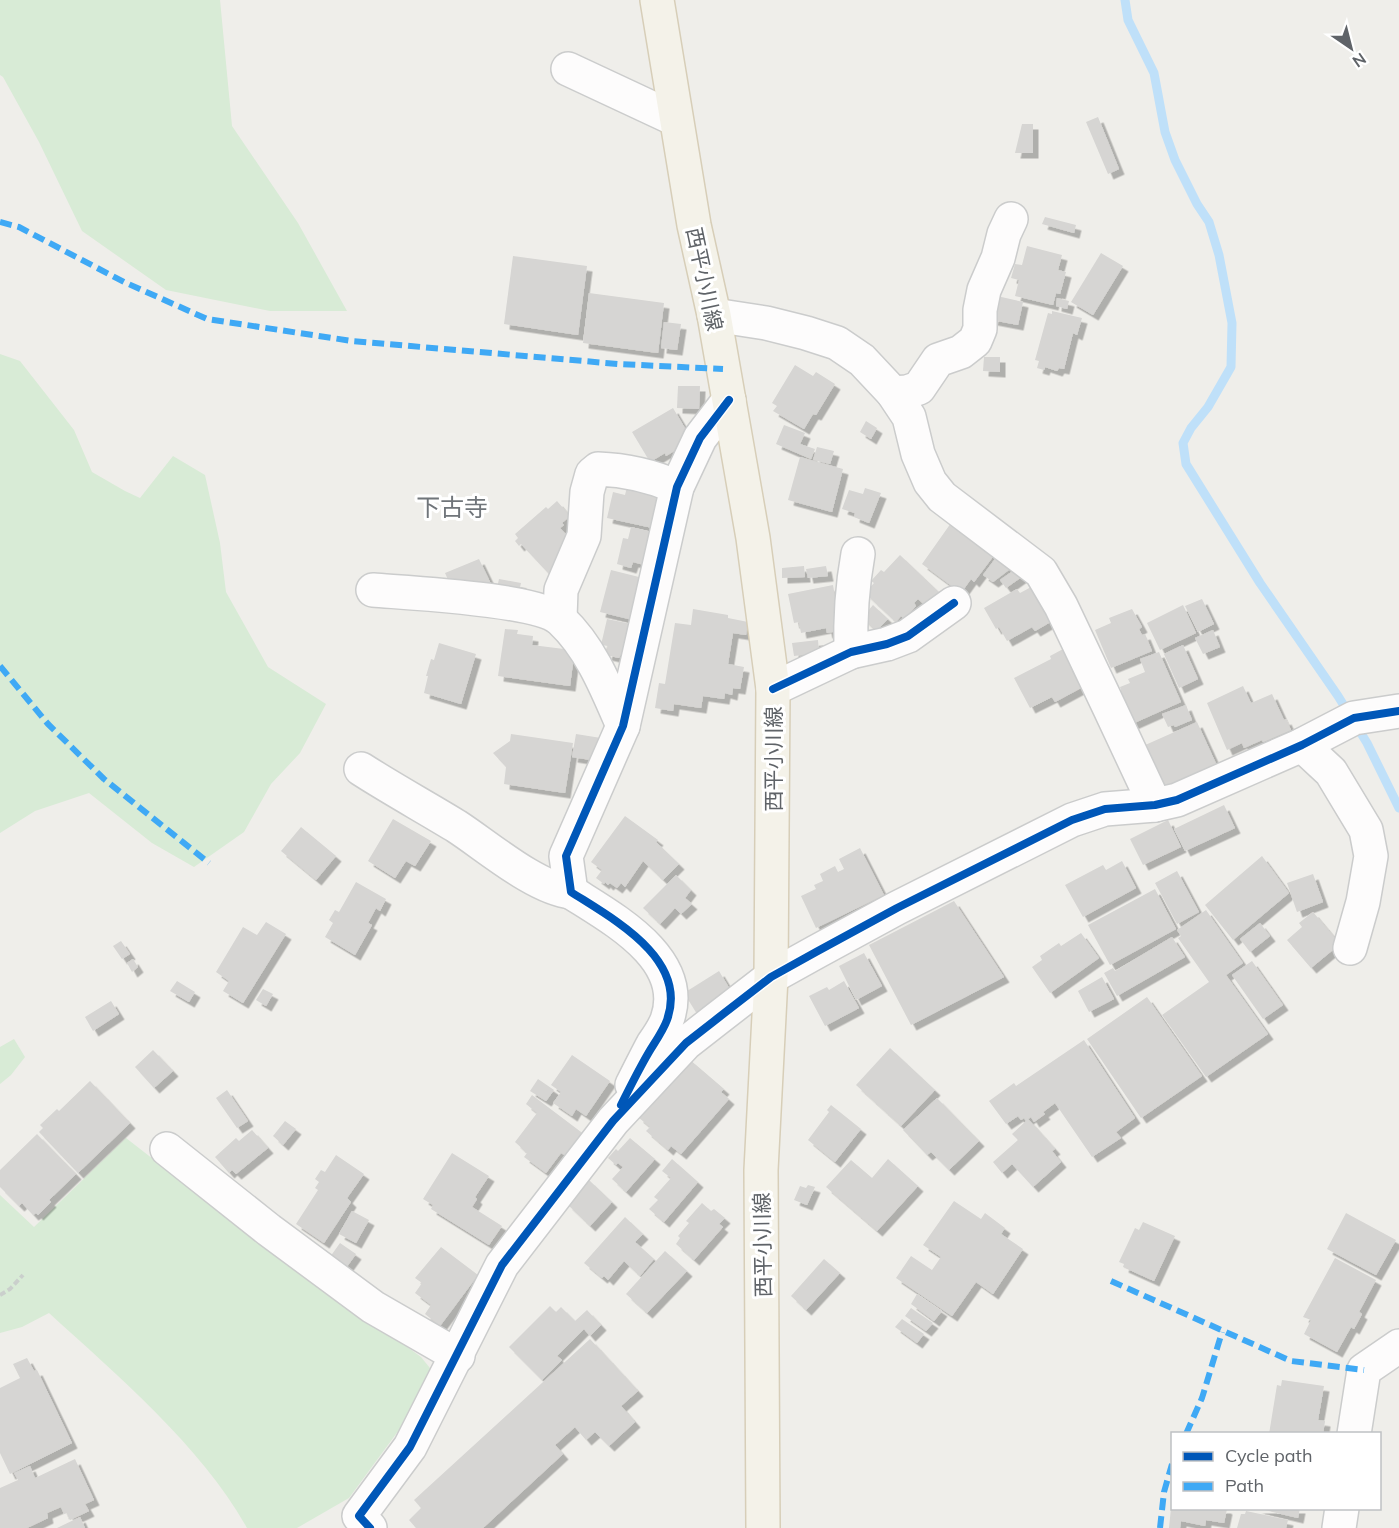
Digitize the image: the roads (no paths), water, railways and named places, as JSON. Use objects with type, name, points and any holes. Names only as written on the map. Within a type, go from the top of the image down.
[{"type":"main road","name":"西平小川線","points":[[657,0],[675,119],[694,225],[714,315],[753,538],[773,689],[771,977],[761,1170],[763,1528]]},
{"type":"street","points":[[568,69],[675,119]]},
{"type":"street","points":[[893,393],[920,388],[938,360],[961,352],[975,341],[980,329],[980,310],[984,290],[1011,219]]},
{"type":"street","points":[[714,315],[766,322],[837,344],[862,360],[893,393],[909,417],[918,454],[930,482],[942,497],[1041,572],[1060,606],[1155,805]]},
{"type":"street","points":[[571,892],[566,856],[623,726],[677,487],[700,438],[729,400]]},
{"type":"street","points":[[560,618],[561,590],[584,536],[587,492],[592,474],[598,469],[616,470],[656,478],[677,487]]},
{"type":"street","points":[[851,652],[852,583],[858,554]]},
{"type":"street","points":[[373,590],[522,605],[560,618],[589,653],[623,726]]},
{"type":"street","points":[[773,689],[851,652],[887,644],[908,636],[954,603]]},
{"type":"street","points":[[355,1524],[410,1447],[502,1265],[613,1121],[686,1043],[771,977],[897,908],[1072,820],[1105,809],[1155,805],[1177,800],[1302,745],[1354,718],[1399,711]]},
{"type":"street","points":[[1302,745],[1331,772],[1366,830],[1371,856],[1363,902],[1350,948]]},
{"type":"street","points":[[361,769],[456,826],[518,868],[558,891],[571,892],[622,925],[646,945],[662,967],[672,994],[667,1020],[613,1121]]},
{"type":"street","points":[[167,1149],[269,1230],[373,1307],[458,1356]]},
{"type":"street","points":[[1354,1432],[1364,1370],[1399,1346]]},
{"type":"street","points":[[1339,1528],[1342,1510]]},
{"type":"waterway","points":[[1125,0],[1128,20],[1154,73],[1165,132],[1175,160],[1197,204],[1209,222],[1219,255],[1232,323],[1231,367],[1208,407],[1191,428],[1183,443],[1186,464],[1260,583],[1338,696],[1367,743],[1399,808]]},
{"type":"district","name":"下古寺","points":[[452,507]]}]
